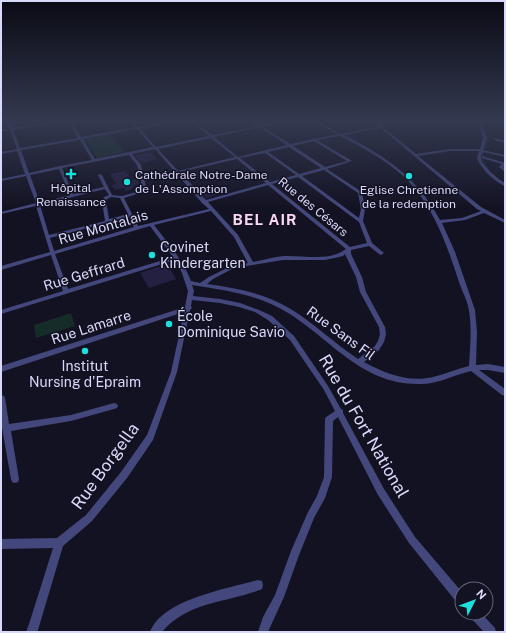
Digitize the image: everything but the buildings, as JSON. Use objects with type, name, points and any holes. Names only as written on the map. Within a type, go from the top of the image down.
[{"type":"street","points":[[1,153],[19,150],[66,292]]},
{"type":"street","points":[[87,150],[94,160]]},
{"type":"street","points":[[1,180],[144,150]]},
{"type":"street","points":[[157,150],[236,236],[251,263]]},
{"type":"street","name":"Rue des Césars","points":[[227,150],[349,249]]},
{"type":"street","points":[[177,172],[275,150]]},
{"type":"street","points":[[295,150],[360,192],[363,209],[361,221],[370,244],[382,253]]},
{"type":"street","points":[[204,202],[350,161],[330,150]]},
{"type":"street","points":[[367,150],[384,159],[417,187],[439,222],[451,246],[471,309],[473,332],[472,368],[505,393]]},
{"type":"street","points":[[409,150],[471,202],[505,222]]},
{"type":"street","points":[[416,155],[452,150]]},
{"type":"street","points":[[484,150],[479,158],[481,163],[496,180],[505,185]]},
{"type":"street","points":[[486,150],[505,156]]},
{"type":"street","points":[[265,152],[361,221]]},
{"type":"street","points":[[107,221],[104,201],[105,198],[111,196],[122,197],[145,191],[140,166],[129,153]]},
{"type":"street","points":[[483,157],[505,164],[501,167],[505,171]]},
{"type":"street","points":[[60,168],[72,196]]},
{"type":"street","points":[[100,175],[111,196]]},
{"type":"street","points":[[1,213],[106,188]]},
{"type":"street","points":[[122,197],[137,228]]},
{"type":"street","name":"Rue Montalais","points":[[1,268],[137,228],[211,210]]},
{"type":"street","points":[[439,222],[463,219],[484,211]]},
{"type":"street","points":[[47,237],[131,215]]},
{"type":"street","name":"Rue Borgella","points":[[59,543],[89,518],[124,475],[150,437],[174,372],[191,298],[190,283],[183,269],[151,225]]},
{"type":"street","points":[[202,285],[211,278],[233,267],[282,258],[325,258],[341,255],[349,249],[370,244]]},
{"type":"street","points":[[349,249],[348,254],[359,277],[363,292],[382,327],[383,334],[381,342],[377,348],[358,363]]},
{"type":"street","name":"Rue Geffrard","points":[[1,312],[175,258]]},
{"type":"street","name":"Rue Sans Fil","points":[[190,283],[253,294],[271,300],[287,309],[364,367],[390,378],[417,382],[435,380],[472,368],[488,367],[505,370]]},
{"type":"street","name":"Rue du Fort National","points":[[191,298],[240,305],[270,318],[283,328],[306,356],[326,388],[381,492],[412,540],[454,590]]},
{"type":"street","name":"Rue Lamarre","points":[[1,368],[189,308]]},
{"type":"street","points":[[1,398],[15,479]]},
{"type":"street","points":[[6,428],[71,418],[114,406]]},
{"type":"street","points":[[263,632],[279,597],[294,554],[311,514],[322,498],[328,477],[330,419],[340,412]]},
{"type":"street","points":[[1,544],[59,543],[31,632]]},
{"type":"street","points":[[155,632],[160,624],[197,602],[258,585]]},
{"type":"street","points":[[481,621],[491,632]]},
{"type":"green space","points":[[92,150],[122,150],[124,152],[97,158]]},
{"type":"green space","points":[[71,313],[75,326],[36,338],[34,325]]},
{"type":"waterway","points":[[485,150],[482,158],[488,169]]},
{"type":"place","name":"Hôpital Renaissance","points":[[71,174]]},
{"type":"place","name":"Eglise Chretienne de la redemption","points":[[409,176]]},
{"type":"place","name":"Cathédrale Notre-Dame de L'Assomption","points":[[127,182]]},
{"type":"place","name":"Covinet Kindergarten","points":[[152,255]]},
{"type":"place","name":"École Dominique Savio","points":[[169,324]]},
{"type":"place","name":"Institut Nursing d'Epraim","points":[[85,351]]},
{"type":"district","name":"BEL AIR","points":[[265,219]]}]
